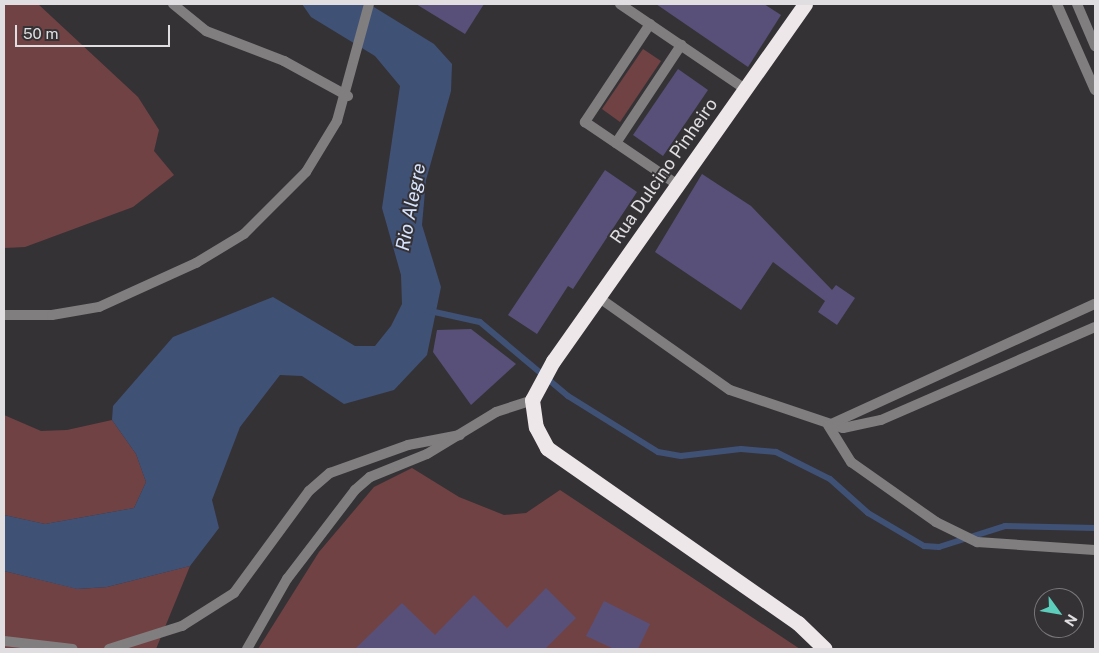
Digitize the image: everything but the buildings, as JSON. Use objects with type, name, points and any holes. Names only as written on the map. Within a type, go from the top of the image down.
[{"type":"highway","name":"Rua Dulcino Pinheiro","points":[[532,400],[553,361],[805,4]]},
{"type":"highway","points":[[532,400],[536,427],[547,448],[798,623],[825,649]]},
{"type":"street","points":[[173,4],[206,31],[284,61],[348,96]]},
{"type":"street","points":[[4,315],[52,315],[99,307],[196,263],[244,234],[306,172],[348,96],[368,4]]},
{"type":"street","points":[[620,4],[745,89]]},
{"type":"street","points":[[1056,4],[1095,90]]},
{"type":"street","points":[[1077,4],[1095,46]]},
{"type":"street","points":[[650,24],[585,122],[678,185]]},
{"type":"street","points":[[616,143],[681,46]]},
{"type":"street","points":[[598,297],[730,390],[828,425],[853,428],[881,420],[1095,327]]},
{"type":"street","points":[[828,425],[1095,304]]},
{"type":"street","points":[[247,649],[287,579],[355,490],[370,478],[460,435],[496,412],[532,400]]},
{"type":"street","points":[[828,425],[851,462],[950,529],[977,542],[1095,550]]},
{"type":"street","points":[[109,649],[182,626],[234,593],[309,491],[330,473],[408,445],[460,435]]},
{"type":"street","points":[[4,641],[73,649]]},
{"type":"shaded area","points":[[4,4],[38,4],[138,97],[159,130],[154,151],[174,175],[133,207],[25,247],[4,248]]},
{"type":"shaded area","points":[[643,49],[661,61],[620,122],[602,109]]},
{"type":"shaded area","points":[[4,415],[41,431],[67,430],[112,420],[136,454],[146,482],[134,508],[45,524],[4,515]]},
{"type":"shaded area","points":[[412,468],[459,497],[504,515],[526,513],[560,490],[800,649],[258,649],[319,552],[374,487]]},
{"type":"shaded area","points":[[190,566],[156,649],[4,649],[4,571],[78,589],[107,587]]},
{"type":"water","name":"Rio Alegre","points":[[302,4],[369,4],[434,44],[452,64],[451,91],[426,180],[422,225],[441,287],[427,355],[394,390],[344,404],[302,376],[280,375],[240,427],[212,500],[219,528],[190,566],[107,587],[77,589],[4,571],[4,515],[45,524],[134,508],[146,482],[136,454],[112,420],[113,406],[173,337],[273,297],[355,346],[375,346],[391,326],[402,304],[401,275],[382,208],[400,86],[375,56],[311,17]]},
{"type":"waterway","points":[[430,311],[480,322],[568,396],[658,452],[681,456],[741,449],[776,452],[830,479],[868,513],[924,546],[939,547],[1005,526],[1095,528]]}]
